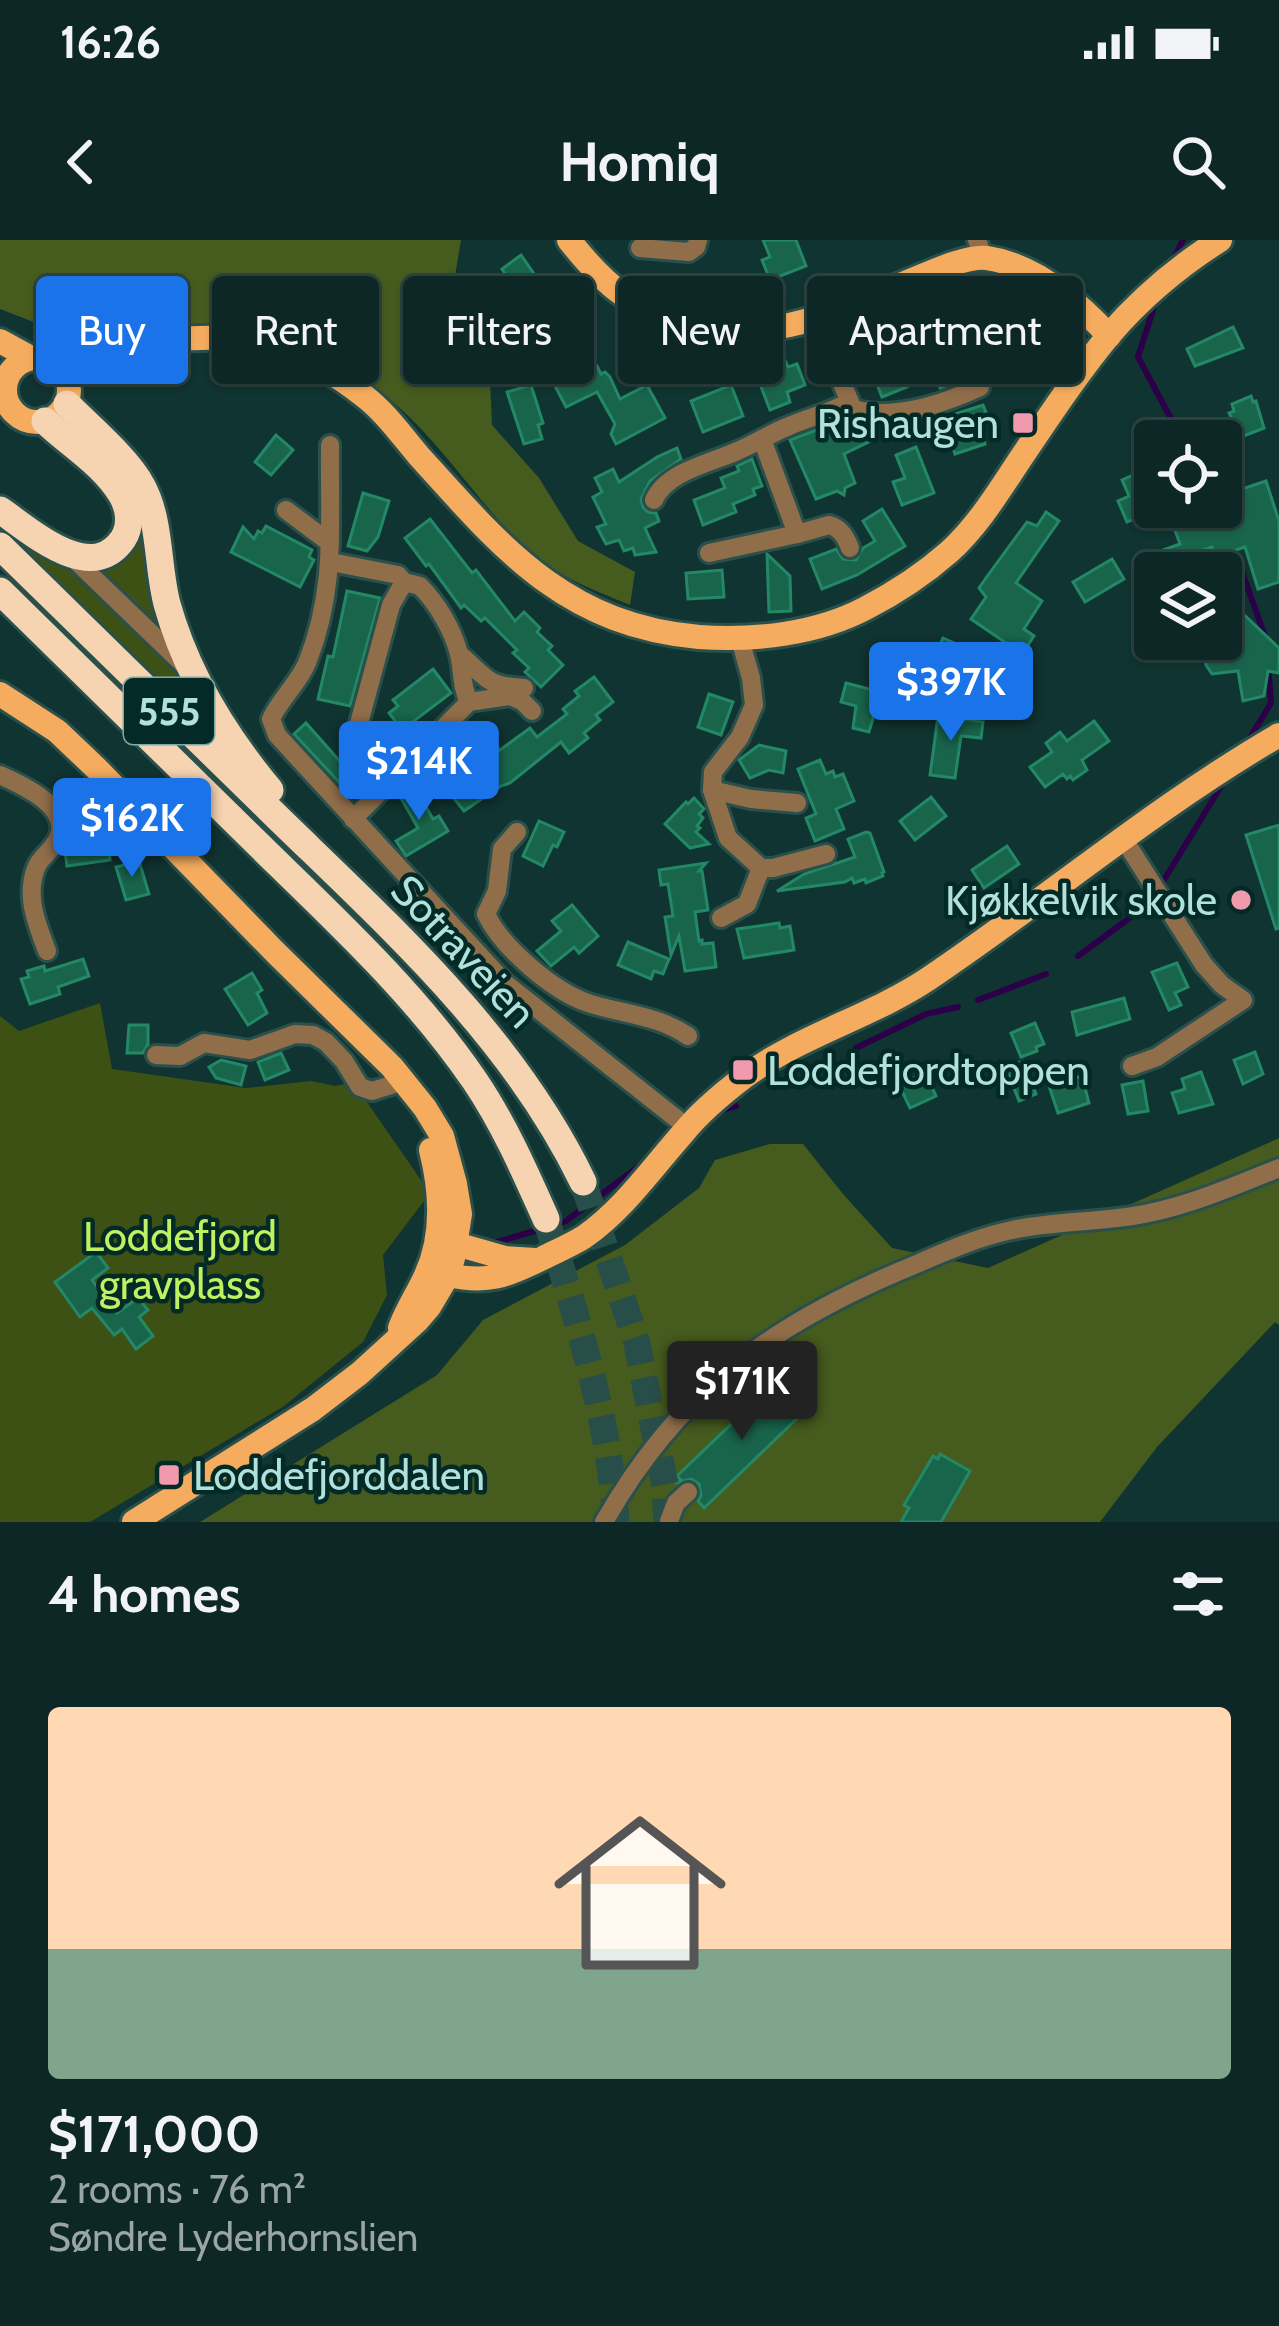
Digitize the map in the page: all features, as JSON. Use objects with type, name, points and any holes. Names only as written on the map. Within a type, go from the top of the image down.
[{"type":"highway","points":[[40,411],[119,490],[129,518],[123,540],[109,552],[88,557],[70,554]]},
{"type":"highway","name":"555","points":[[40,411],[134,474],[144,488],[167,603],[194,673],[250,766],[326,848],[338,877]]},
{"type":"highway","name":"555","points":[[0,510],[70,554]]},
{"type":"highway","name":"Sotraveien","points":[[0,546],[439,978],[492,1037],[551,1124],[583,1182]]},
{"type":"highway","name":"Sotraveien","points":[[0,591],[413,1000],[458,1056],[502,1126],[546,1219]]},
{"type":"highway","name":"555","points":[[0,605],[41,645],[61,651]]},
{"type":"main road","points":[[569,240],[595,273],[618,292]]},
{"type":"main road","points":[[188,338],[266,344],[334,374],[367,398],[522,565],[579,603],[647,628],[740,639],[826,625],[862,611],[949,552],[998,494],[1109,336],[1178,269],[1220,240]]},
{"type":"main road","points":[[922,276],[980,249],[1048,282],[1109,336]]},
{"type":"main road","points":[[0,341],[36,357]]},
{"type":"main road","points":[[36,361],[21,362],[3,384],[7,402],[40,411]]},
{"type":"main road","points":[[40,411],[53,384]]},
{"type":"main road","points":[[40,411],[74,384]]},
{"type":"main road","points":[[0,694],[57,731],[111,782],[404,1081],[442,1136],[460,1214],[398,1336]]},
{"type":"main road","points":[[448,1275],[490,1279],[519,1271],[581,1238],[627,1199],[687,1127],[745,1076],[773,1057],[853,1021],[926,980],[1222,769],[1279,735]]},
{"type":"main road","points":[[446,1247],[538,1260]]},
{"type":"main road","points":[[134,1522],[314,1409],[360,1373],[429,1306],[448,1275],[446,1247]]},
{"type":"street","points":[[640,248],[689,252],[698,240]]},
{"type":"street","points":[[842,384],[853,409],[886,413],[926,407],[980,387]]},
{"type":"street","points":[[654,500],[656,492],[671,481],[849,402]]},
{"type":"street","points":[[762,439],[796,533]]},
{"type":"street","points":[[330,445],[331,553],[326,596],[306,664],[271,719],[277,735],[506,984],[687,1127]]},
{"type":"street","points":[[286,511],[331,553],[398,575],[428,594],[459,654],[470,702]]},
{"type":"street","points":[[709,553],[835,526],[850,548]]},
{"type":"street","name":"555","points":[[70,554],[194,673]]},
{"type":"street","points":[[382,789],[358,759],[354,742],[391,605],[404,582]]},
{"type":"street","points":[[740,639],[752,678],[754,705],[740,737],[713,772],[719,820],[728,838],[760,868],[826,854]]},
{"type":"street","points":[[459,654],[483,678],[502,687],[524,688]]},
{"type":"street","points":[[353,819],[470,702],[509,696],[532,710]]},
{"type":"street","points":[[0,775],[50,805],[61,827],[57,842],[36,865],[30,898],[47,951]]},
{"type":"street","points":[[712,790],[751,800],[797,803]]},
{"type":"street","points":[[518,832],[502,849],[497,891],[487,914],[501,939],[577,999],[651,1018],[688,1036]]},
{"type":"street","points":[[1123,838],[1204,965],[1243,1000],[1156,1057],[1132,1066]]},
{"type":"street","points":[[721,918],[747,904],[760,868]]},
{"type":"street","points":[[156,1055],[180,1056],[204,1043],[250,1050],[295,1034],[313,1035],[344,1061],[360,1087],[372,1091],[404,1081]]},
{"type":"street","points":[[604,1522],[626,1483],[692,1402],[742,1358],[819,1308],[958,1246],[1007,1231],[1149,1213],[1279,1168]]},
{"type":"street","points":[[660,1522],[670,1522],[676,1503],[688,1492]]},
{"type":"green space","points":[[0,240],[461,240],[455,276],[403,276],[403,384],[490,384],[492,425],[539,478],[578,541],[635,572],[630,605],[571,579],[532,553],[406,414],[371,384],[379,384],[379,276],[212,276],[212,332],[188,333],[188,276],[36,276],[36,323],[0,309]]},
{"type":"green space","points":[[144,514],[170,643],[99,574],[132,553]]},
{"type":"green space","points":[[0,522],[89,583],[130,623],[189,687],[238,761],[10,538]]},
{"type":"green space","name":"Loddefjord gravplass","points":[[100,1003],[112,1069],[246,1088],[353,1082],[430,1193],[383,1255],[387,1295],[363,1342],[284,1406],[90,1522],[0,1522],[0,1016],[19,1031]]},
{"type":"green space","points":[[1279,1138],[1279,1325],[1275,1322],[1157,1447],[1100,1522],[200,1522],[437,1375],[483,1320],[625,1245],[699,1188],[715,1160],[770,1144],[803,1144],[892,1248],[988,1268]]},
{"type":"building","points":[[763,240],[796,240],[806,266],[768,276],[762,260],[770,257]]},
{"type":"building","points":[[521,255],[536,276],[507,276],[502,269]]},
{"type":"building","points":[[1233,327],[1243,348],[1195,366],[1187,349]]},
{"type":"building","points":[[783,361],[788,367],[797,364],[805,385],[787,392],[790,402],[770,410],[760,384],[783,384]]},
{"type":"building","points":[[594,367],[610,377],[620,399],[647,385],[665,418],[616,444],[611,434],[615,424],[597,392],[566,407],[555,386],[594,384]]},
{"type":"building","points":[[877,384],[907,387],[882,397]]},
{"type":"building","points":[[531,385],[543,423],[538,425],[542,439],[524,444],[507,392]]},
{"type":"building","points":[[731,385],[743,416],[703,432],[691,401]]},
{"type":"building","points":[[1251,396],[1264,428],[1242,437],[1242,420],[1229,420],[1232,404]]},
{"type":"building","points":[[983,405],[990,422],[978,426],[985,444],[955,454],[946,428],[959,424],[955,414]]},
{"type":"building","points":[[851,422],[872,426],[877,438],[844,454],[855,483],[845,488],[844,495],[837,491],[816,499],[790,440],[819,429],[821,435]]},
{"type":"building","points":[[276,435],[293,450],[271,475],[255,462]]},
{"type":"building","points":[[916,447],[934,493],[902,505],[893,482],[905,478],[896,455]]},
{"type":"building","points":[[677,448],[681,459],[650,481],[641,499],[659,521],[645,528],[656,552],[635,555],[633,548],[624,551],[619,540],[606,544],[597,527],[606,524],[593,497],[602,492],[595,478],[613,469],[619,482]]},
{"type":"building","points":[[752,459],[762,486],[753,489],[755,495],[733,504],[736,512],[703,525],[694,500],[725,488],[721,478]]},
{"type":"building","points":[[1134,475],[1134,519],[1127,522],[1118,501],[1129,496],[1122,480]]},
{"type":"building","points":[[1266,481],[1279,521],[1279,582],[1258,589],[1245,547],[1230,552],[1214,552],[1212,547],[1197,552],[1158,552],[1180,544],[1174,528],[1242,528],[1242,489]]},
{"type":"building","points":[[363,493],[389,501],[378,537],[367,551],[348,546]]},
{"type":"building","points":[[882,509],[905,546],[857,575],[822,589],[810,559],[836,549],[843,559],[856,560],[875,541],[863,521]]},
{"type":"building","points":[[1046,512],[1059,521],[1016,583],[1042,601],[1024,629],[1034,636],[1022,654],[971,619],[986,597],[979,588],[1027,522],[1037,526]]},
{"type":"building","points":[[430,519],[515,621],[524,612],[552,646],[548,650],[563,665],[541,687],[525,672],[529,668],[513,653],[517,650],[485,618],[481,621],[464,605],[461,608],[405,538]]},
{"type":"building","points":[[266,526],[312,550],[309,557],[314,560],[300,587],[231,552],[243,527],[254,539]]},
{"type":"building","points":[[767,554],[790,576],[791,611],[769,612]]},
{"type":"building","points":[[1112,559],[1124,579],[1085,602],[1073,582]]},
{"type":"building","points":[[722,570],[724,597],[688,599],[686,573]]},
{"type":"building","points":[[347,591],[380,598],[350,706],[318,699]]},
{"type":"building","points":[[1242,613],[1279,648],[1279,673],[1268,671],[1264,696],[1243,701],[1238,671],[1212,674],[1206,660],[1242,660]]},
{"type":"building","points":[[943,638],[968,649],[949,693],[924,682]]},
{"type":"building","points":[[433,669],[451,693],[402,730],[389,713],[398,706],[393,700]]},
{"type":"building","points":[[594,677],[613,702],[596,715],[600,720],[584,733],[588,738],[569,753],[561,742],[510,783],[464,811],[444,786],[496,746],[500,750],[530,728],[537,737],[567,714],[563,709],[579,696],[575,691]]},
{"type":"building","points":[[846,683],[885,693],[869,732],[853,728],[856,706],[841,702]]},
{"type":"building","points":[[709,694],[733,702],[721,735],[698,727]]},
{"type":"building","points":[[938,716],[983,722],[981,738],[961,736],[955,778],[930,775]]},
{"type":"building","points":[[1094,721],[1109,741],[1082,760],[1087,770],[1073,780],[1063,774],[1045,787],[1030,767],[1052,752],[1046,743],[1060,732],[1067,741]]},
{"type":"building","points":[[306,723],[361,785],[351,795],[294,734]]},
{"type":"building","points":[[759,745],[786,751],[783,773],[769,770],[750,778],[739,760]]},
{"type":"building","points":[[820,760],[826,774],[843,774],[854,801],[836,809],[844,829],[815,841],[806,818],[816,814],[798,769]]},
{"type":"building","points":[[413,784],[433,819],[439,816],[448,831],[406,856],[396,841],[418,828],[398,793]]},
{"type":"building","points":[[931,797],[946,816],[915,840],[900,821]]},
{"type":"building","points":[[694,798],[704,809],[696,832],[709,844],[690,848],[665,824]]},
{"type":"building","points":[[539,821],[564,832],[543,866],[523,856]]},
{"type":"building","points":[[1279,825],[1279,928],[1276,929],[1246,835]]},
{"type":"building","points":[[866,832],[883,876],[866,883],[865,879],[854,883],[852,878],[777,891],[804,874],[855,857],[848,839]]},
{"type":"building","points":[[108,841],[110,860],[67,866],[65,852],[71,842]]},
{"type":"building","points":[[1007,846],[1019,864],[984,888],[972,870]]},
{"type":"building","points":[[139,861],[149,894],[126,900],[116,867]]},
{"type":"building","points":[[706,863],[699,871],[708,910],[695,912],[699,941],[713,943],[716,967],[685,971],[679,936],[671,955],[665,917],[673,916],[668,884],[661,885],[659,870]]},
{"type":"building","points":[[572,905],[598,936],[579,953],[574,947],[551,966],[537,951],[561,931],[552,921]]},
{"type":"building","points":[[779,923],[780,928],[790,926],[794,950],[744,958],[737,929]]},
{"type":"building","points":[[628,942],[669,959],[663,974],[654,971],[651,979],[618,965]]},
{"type":"building","points":[[83,959],[89,976],[58,987],[60,994],[30,1004],[21,979],[29,977],[27,971],[44,966],[45,971]]},
{"type":"building","points":[[1177,963],[1188,987],[1175,993],[1181,1005],[1169,1010],[1152,972]]},
{"type":"building","points":[[252,973],[267,1013],[248,1025],[225,989]]},
{"type":"building","points":[[1124,998],[1130,1019],[1077,1035],[1072,1012]]},
{"type":"building","points":[[1035,1023],[1044,1044],[1021,1057],[1011,1033]]},
{"type":"building","points":[[129,1025],[148,1025],[143,1053],[127,1053]]},
{"type":"building","points":[[1255,1052],[1263,1074],[1243,1084],[1234,1060]]},
{"type":"building","points":[[281,1053],[289,1070],[265,1080],[258,1062]]},
{"type":"building","points":[[221,1060],[246,1066],[241,1085],[216,1078],[209,1067]]},
{"type":"building","points":[[1023,1061],[1036,1094],[1019,1101],[1006,1068]]},
{"type":"building","points":[[1201,1072],[1213,1104],[1179,1113],[1172,1093],[1185,1089],[1182,1079]]},
{"type":"building","points":[[926,1074],[936,1096],[910,1108],[898,1083]]},
{"type":"building","points":[[1082,1076],[1089,1103],[1058,1113],[1049,1086]]},
{"type":"building","points":[[1143,1081],[1148,1111],[1128,1114],[1122,1085]]},
{"type":"building","points":[[96,1252],[108,1268],[92,1280],[117,1313],[138,1298],[148,1310],[139,1317],[153,1336],[136,1349],[122,1329],[114,1335],[92,1308],[80,1317],[55,1282]]},
{"type":"building","points":[[773,1384],[807,1409],[704,1508],[698,1501],[699,1484],[691,1479],[679,1482],[677,1476]]},
{"type":"building","points":[[940,1454],[970,1471],[941,1522],[901,1522],[909,1508],[904,1505],[933,1456],[938,1459]]},
{"type":"waterway","points":[[1171,264],[1183,240]]},
{"type":"waterway","points":[[1157,298],[1138,357],[1172,420]]},
{"type":"waterway","points":[[1232,544],[1266,639]]},
{"type":"waterway","points":[[1245,746],[1271,703],[1268,664]]},
{"type":"waterway","points":[[1078,956],[1150,903],[1223,783]]},
{"type":"waterway","points":[[978,1000],[1046,974]]},
{"type":"waterway","points":[[856,1048],[926,1014],[958,1007]]},
{"type":"waterway","points":[[775,1087],[779,1085]]},
{"type":"waterway","points":[[717,1112],[736,1106]]},
{"type":"waterway","points":[[554,1225],[646,1161]]},
{"type":"waterway","points":[[497,1242],[541,1229]]},
{"type":"tunnel","points":[[583,1182],[637,1343],[665,1485],[667,1522]]},
{"type":"tunnel","points":[[546,1219],[599,1406],[616,1522]]},
{"type":"place","name":"Rishaugen","points":[[1023,423]]},
{"type":"place","name":"Kjøkkelvik skole","points":[[1241,900]]},
{"type":"place","name":"Loddefjordtoppen","points":[[743,1070]]},
{"type":"place","name":"Loddefjorddalen","points":[[169,1475]]}]
